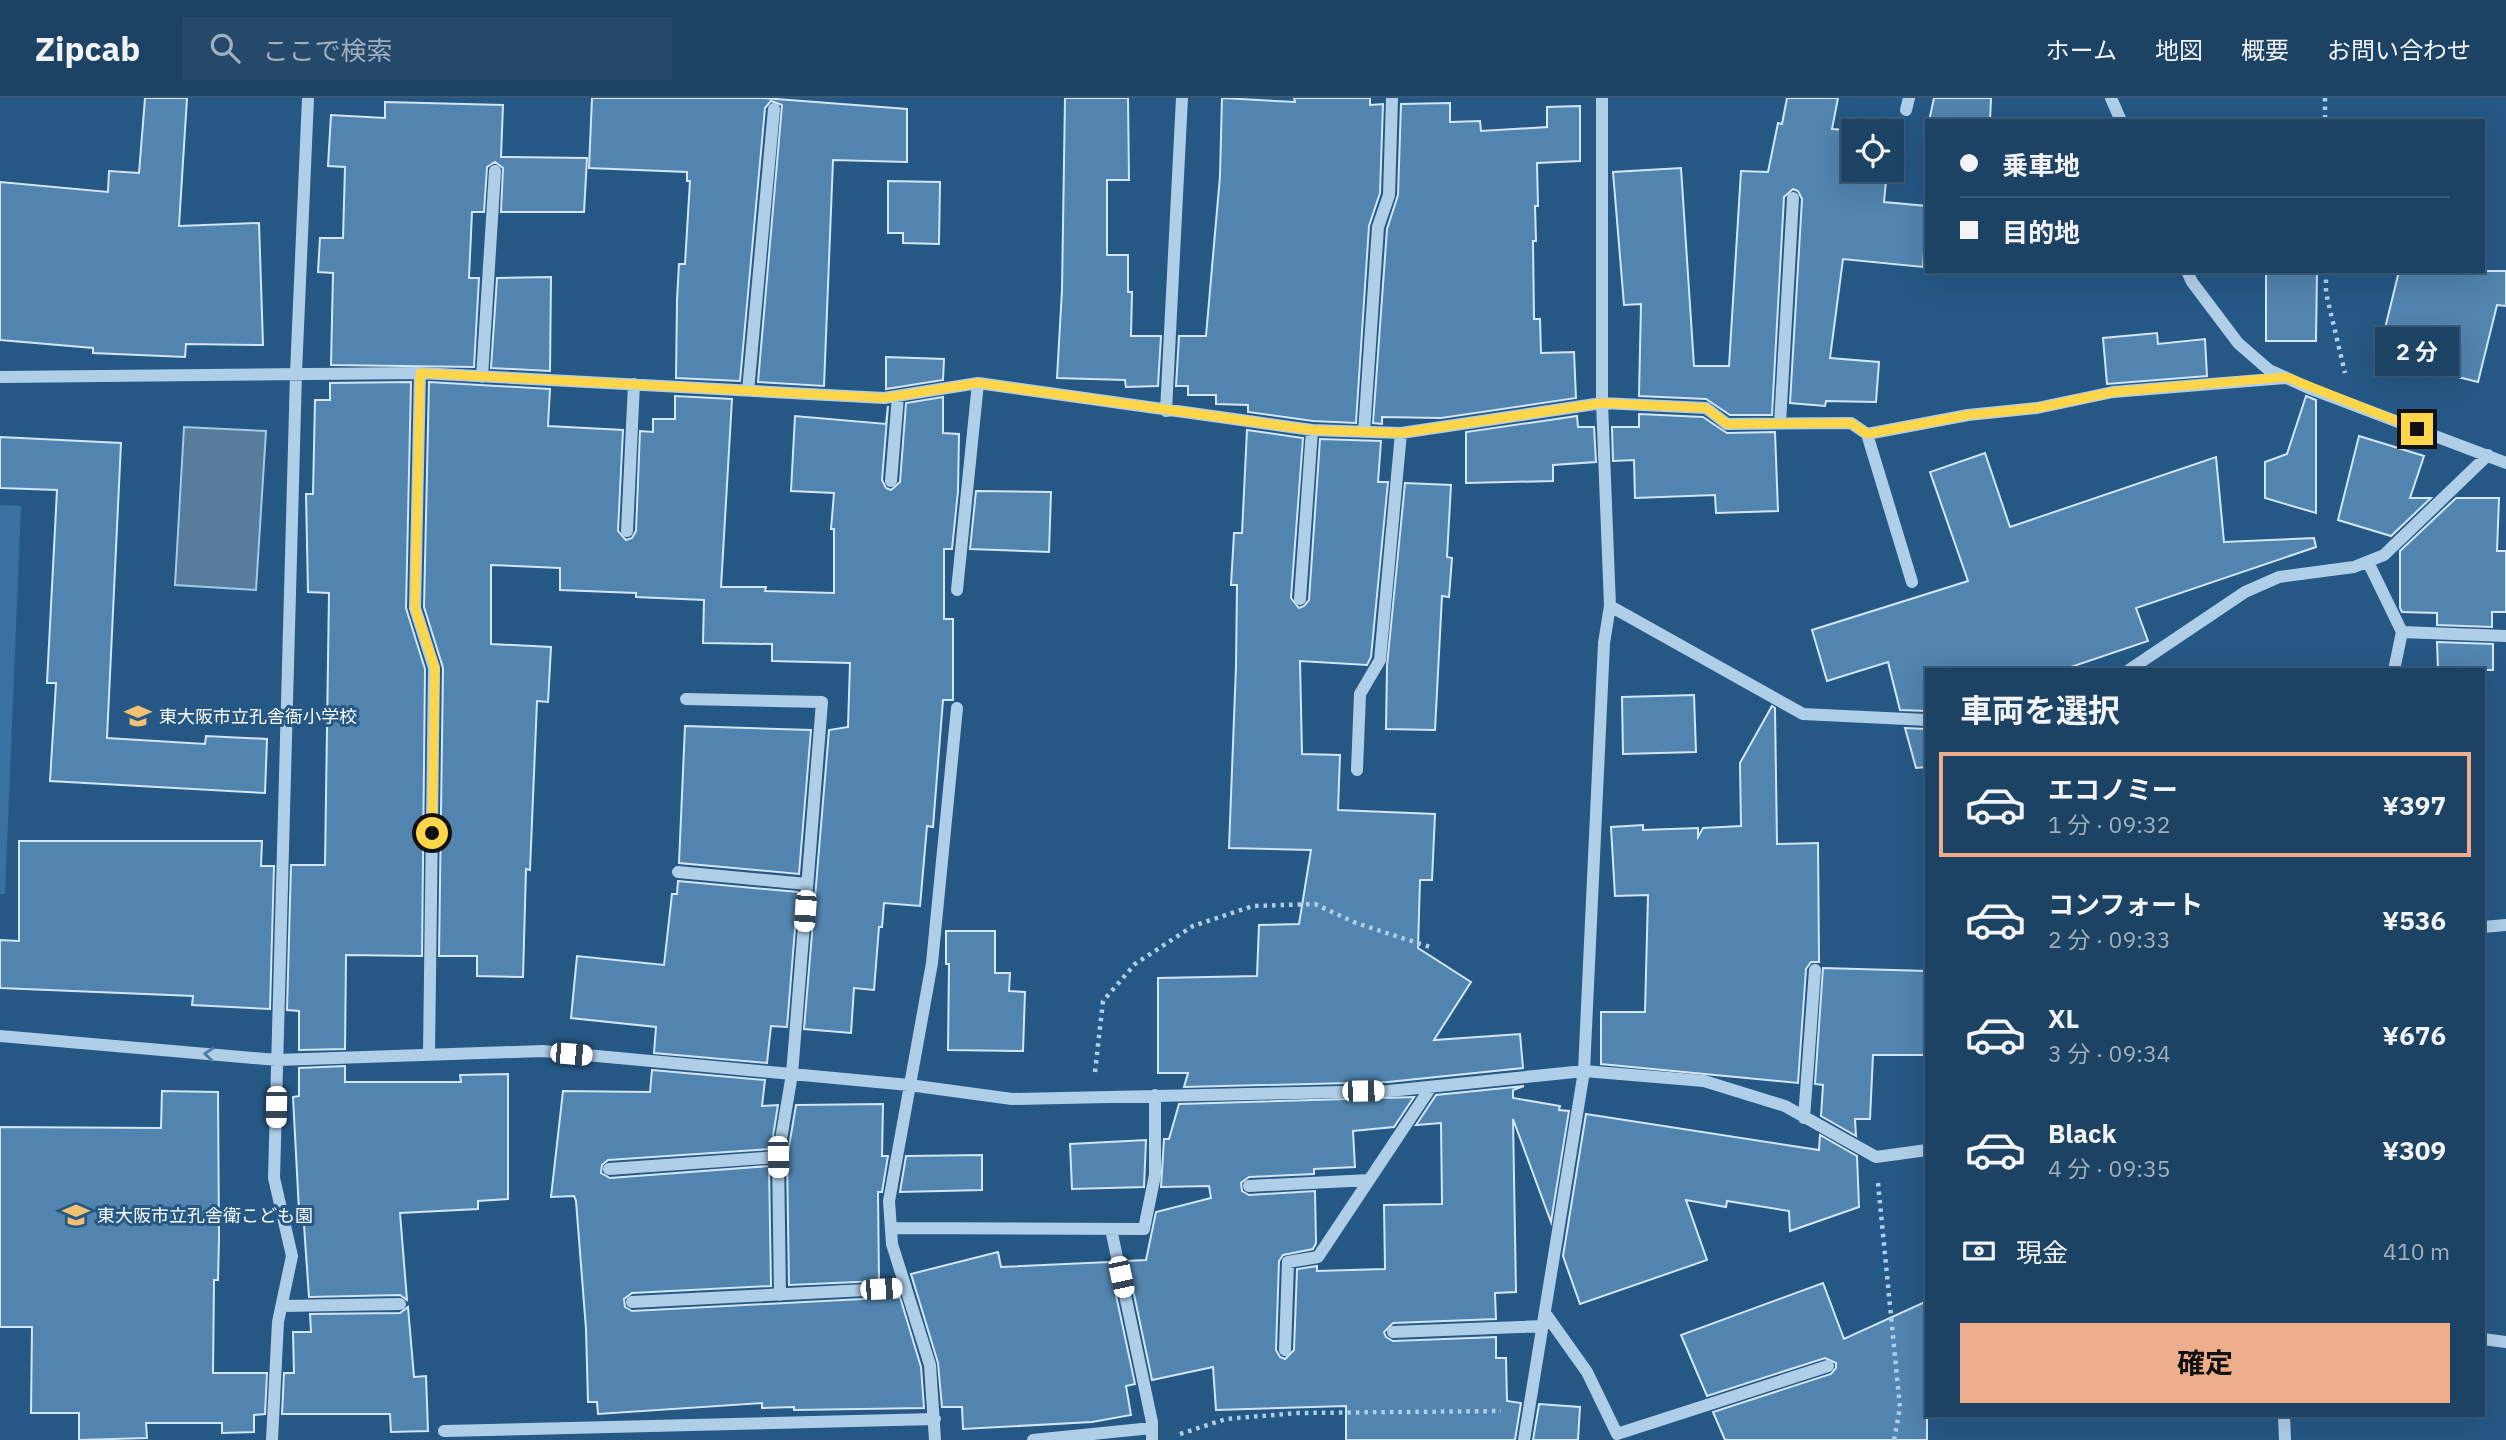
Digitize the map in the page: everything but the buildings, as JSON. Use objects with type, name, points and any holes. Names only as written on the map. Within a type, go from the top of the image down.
[{"type":"street","points":[[272,1440],[278,1322],[292,1256],[274,1178],[296,373],[308,98]]},
{"type":"street","points":[[1166,411],[1182,98]]},
{"type":"street","points":[[1364,432],[1378,227],[1389,195],[1392,98]]},
{"type":"street","points":[[1524,1440],[1584,1071],[1604,643],[1611,606],[1602,403],[1602,98]]},
{"type":"street","points":[[2111,98],[2120,119]]},
{"type":"street","points":[[748,391],[774,109]]},
{"type":"street","points":[[482,377],[495,171]]},
{"type":"street","points":[[1780,423],[1793,198]]},
{"type":"street","points":[[2188,273],[2238,343],[2270,370],[2346,403],[2506,463]]},
{"type":"street","points":[[420,373],[415,608],[435,668],[429,1053]]},
{"type":"street","points":[[0,377],[420,373],[884,398],[978,383],[1312,430],[1401,433],[1602,403],[1706,408],[1727,424],[1851,423],[1867,434],[1912,582]]},
{"type":"street","points":[[1867,434],[1968,415],[2037,408],[2113,392],[2286,377]]},
{"type":"street","points":[[957,590],[978,383]]},
{"type":"street","points":[[627,531],[634,384]]},
{"type":"street","points":[[891,481],[898,396]]},
{"type":"street","points":[[1300,599],[1312,430]]},
{"type":"street","points":[[1357,769],[1360,694],[1380,660],[1401,433]]},
{"type":"street","points":[[2132,668],[2245,592],[2279,577],[2354,567],[2384,555],[2487,456]]},
{"type":"street","points":[[2368,562],[2402,632],[2394,668]]},
{"type":"street","points":[[1611,606],[1803,714],[1925,720]]},
{"type":"street","points":[[2402,632],[2506,636]]},
{"type":"street","points":[[686,699],[822,702],[792,1074],[778,1157],[780,1295]]},
{"type":"street","points":[[934,1440],[936,1419],[930,1365],[892,1244],[889,1201],[932,963],[957,708]]},
{"type":"street","points":[[678,872],[807,884]]},
{"type":"street","points":[[2485,926],[2506,925]]},
{"type":"street","points":[[1804,1118],[1815,970]]},
{"type":"street","points":[[0,1036],[277,1060],[544,1051],[909,1085],[1012,1099],[1389,1091],[1584,1071],[1704,1081],[1785,1106],[1876,1157],[1925,1150]]},
{"type":"street","points":[[1285,1350],[1288,1262],[1318,1257],[1431,1087]]},
{"type":"street","points":[[891,1228],[1144,1229],[1154,1175],[1155,1096]]},
{"type":"street","points":[[609,1169],[778,1157]]},
{"type":"street","points":[[1249,1185],[1369,1180]]},
{"type":"street","points":[[1033,1440],[1152,1434],[1111,1229]]},
{"type":"street","points":[[632,1302],[906,1288]]},
{"type":"street","points":[[282,1306],[400,1304]]},
{"type":"street","points":[[1393,1332],[1544,1319]]},
{"type":"street","points":[[1544,1319],[1587,1372],[1617,1434],[1828,1366]]},
{"type":"street","points":[[2485,1339],[2506,1342]]},
{"type":"street","points":[[2284,1417],[2285,1440]]},
{"type":"street","points":[[444,1431],[936,1419]]},
{"type":"path","points":[[2325,98],[2325,119]]},
{"type":"path","points":[[2326,273],[2326,293],[2345,368],[2346,403]]},
{"type":"path","points":[[1091,1097],[1103,1000],[1135,964],[1193,926],[1253,905],[1315,904],[1356,923],[1433,947]]},
{"type":"path","points":[[1876,1157],[1900,1408],[1894,1440]]},
{"type":"path","points":[[1174,1436],[1226,1419],[1297,1413],[1530,1411]]},
{"type":"shaded area","points":[[184,427],[266,431],[256,590],[175,585]]},
{"type":"shaded area","points":[[0,505],[21,506],[5,894],[0,894]]},
{"type":"place","name":"東大阪市立孔舎衙小学校","points":[[138,716]]},
{"type":"place","name":"東大阪市立孔舎衛こども園","points":[[76,1215]]},
{"type":"route","points":[[432,833],[435,668],[415,608],[420,373],[884,398],[978,383],[1312,430],[1401,433],[1602,403],[1706,408],[1727,424],[1851,423],[1867,434],[1968,415],[2037,408],[2113,392],[2286,377],[2417,429]]}]
